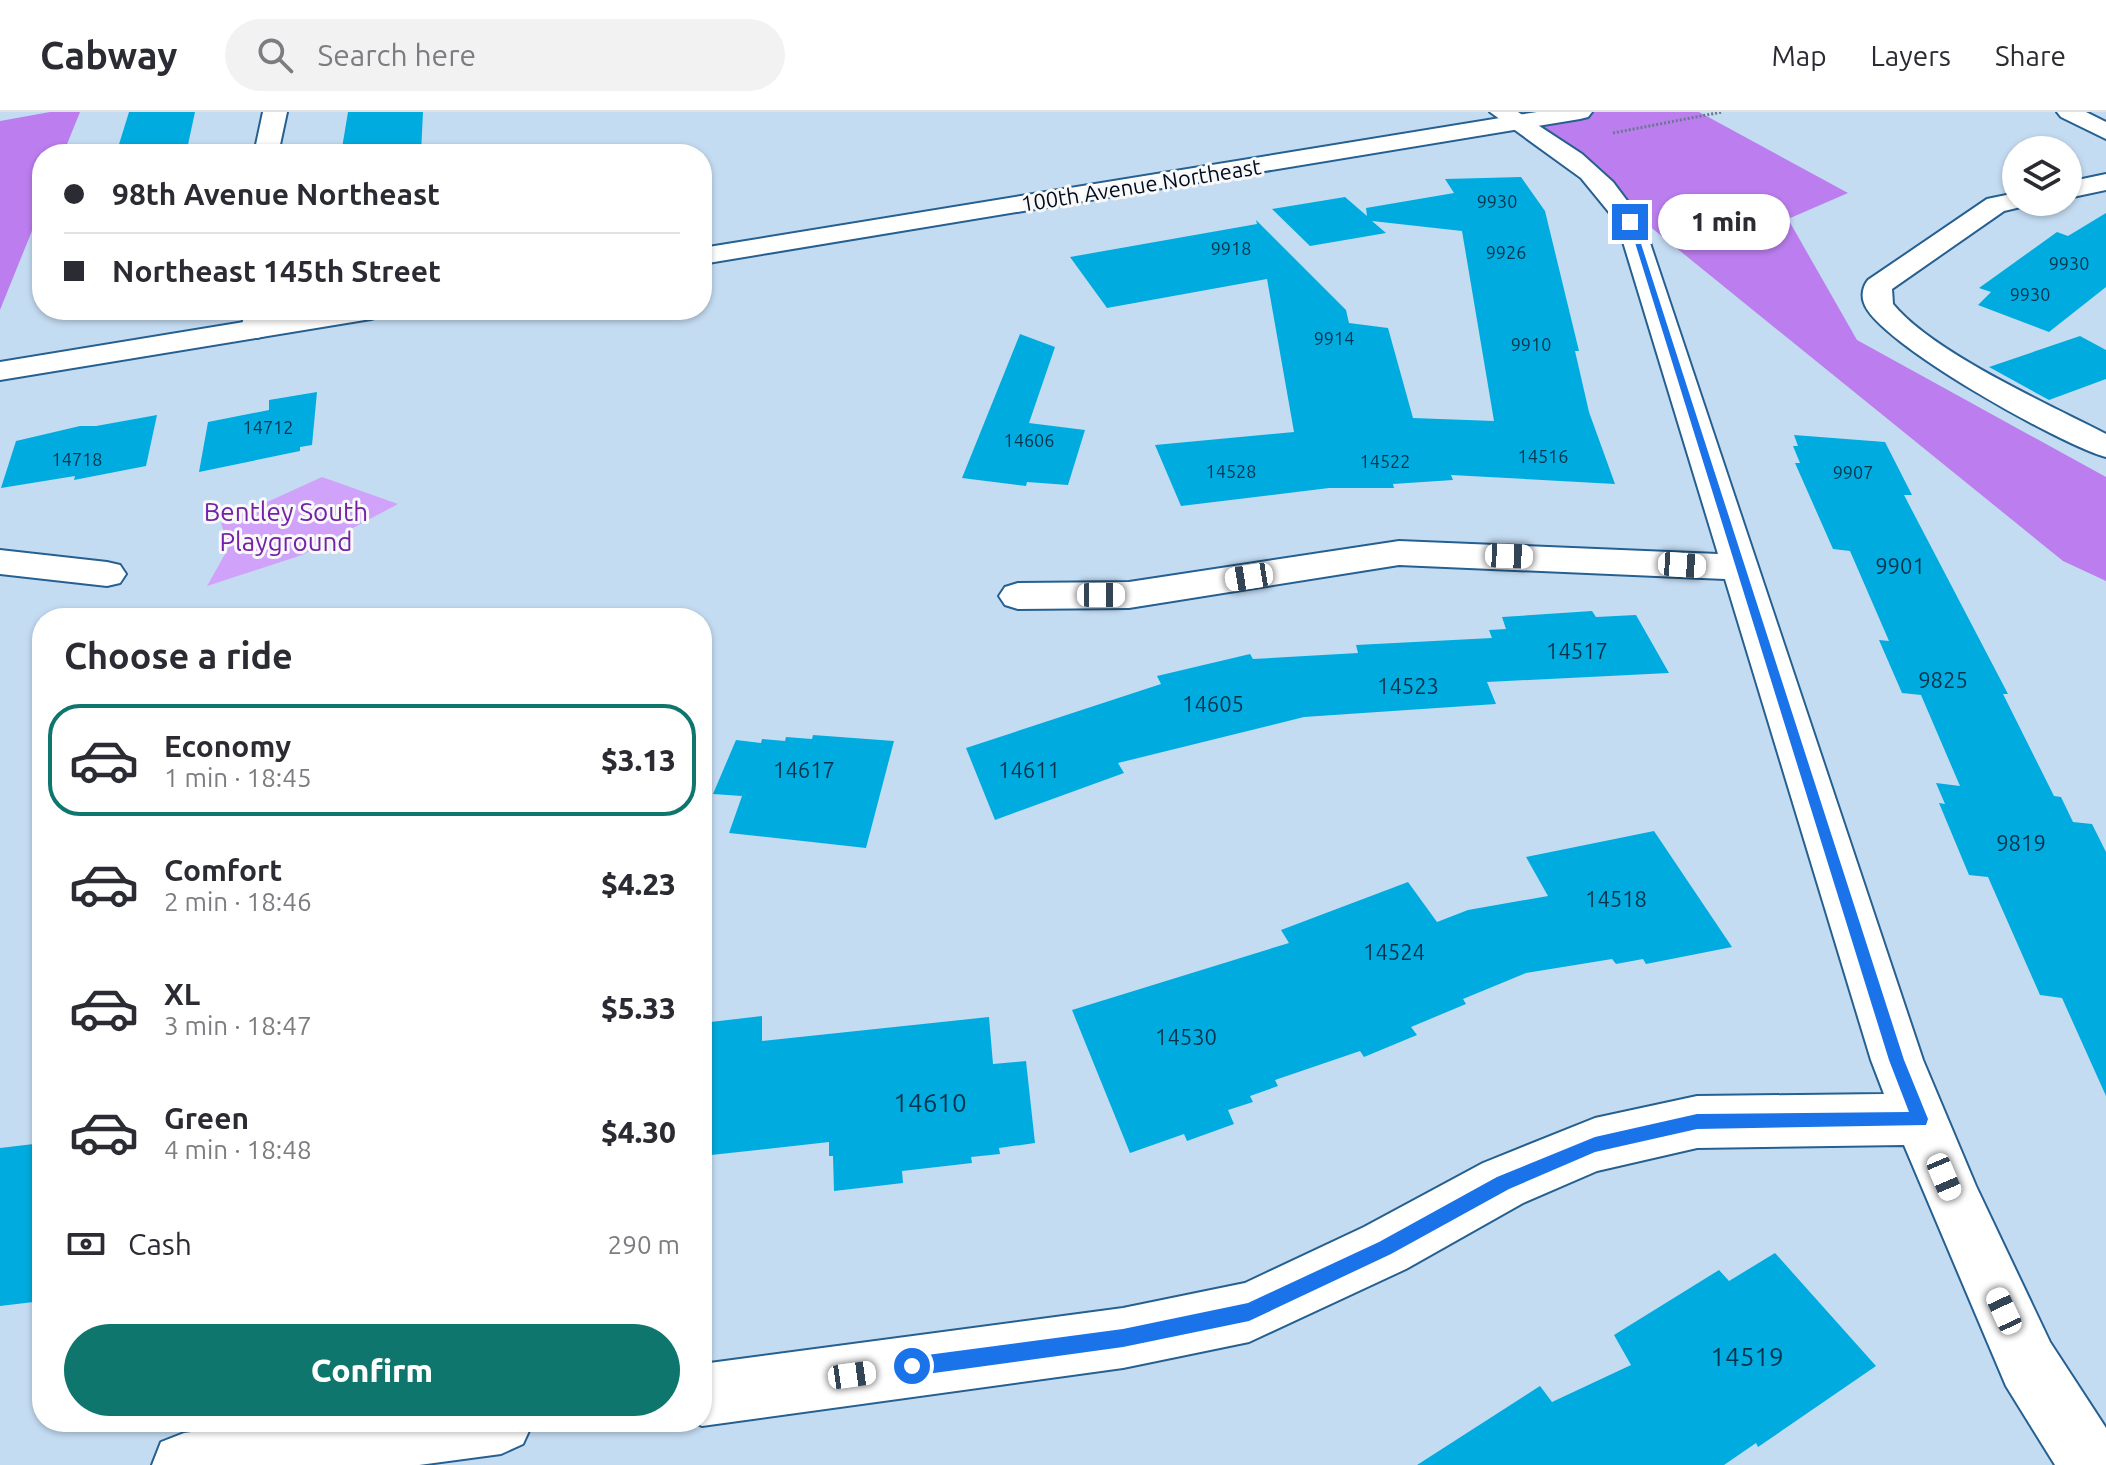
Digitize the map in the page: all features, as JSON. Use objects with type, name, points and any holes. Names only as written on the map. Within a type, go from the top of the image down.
[{"type":"street","points":[[268,144],[275,112]]},
{"type":"street","name":"100th Avenue Northeast","points":[[712,254],[1510,117],[1580,112]]},
{"type":"street","points":[[2069,112],[2106,132]]},
{"type":"street","points":[[1510,117],[1599,177],[1630,222],[1897,1060],[1956,1206],[2028,1364],[2092,1465]]},
{"type":"street","points":[[2082,187],[2106,182]]},
{"type":"street","points":[[2002,204],[1878,286],[1879,304],[1893,322],[1931,349],[2106,447]]},
{"type":"street","points":[[0,371],[253,320]]},
{"type":"street","points":[[1018,596],[1129,595],[1399,553],[1741,568]]},
{"type":"street","points":[[0,562],[107,574]]},
{"type":"street","points":[[712,1394],[1123,1338],[1249,1312],[1385,1248],[1503,1183],[1595,1145],[1653,1131],[1697,1122],[1920,1119]]},
{"type":"street","points":[[184,1465],[427,1432]]},
{"type":"path","points":[[1607,134],[1722,112]]},
{"type":"green space","name":"Bentley South Playground","points":[[322,477],[398,504],[302,555],[207,586],[229,547],[221,523]]},
{"type":"shaded area","points":[[50,112],[80,112],[67,144],[32,144],[32,231],[0,310],[0,121]]},
{"type":"shaded area","points":[[1583,112],[1699,112],[1848,193],[1788,219],[1857,340],[2106,477],[2106,581],[2063,561],[1522,123]]},
{"type":"building","points":[[129,112],[195,112],[188,144],[119,144]]},
{"type":"building","points":[[348,112],[423,112],[421,144],[343,144]]},
{"type":"building","points":[[1521,177],[1545,211],[1579,351],[1575,351],[1589,412],[1615,484],[1451,475],[1453,480],[1393,484],[1394,488],[1329,488],[1181,506],[1155,445],[1294,432],[1267,279],[1107,308],[1070,257],[1257,224],[1256,220],[1346,310],[1349,323],[1388,328],[1413,418],[1494,421],[1462,231],[1372,221],[1386,233],[1310,246],[1272,209],[1345,197],[1367,216],[1366,208],[1454,193],[1445,179]]},
{"type":"building","points":[[2106,213],[2106,287],[2049,332],[1978,305],[1991,292],[1979,288],[2057,232],[2068,236]]},
{"type":"building","points":[[1020,334],[1055,347],[1029,423],[1085,430],[1068,485],[1027,482],[1026,486],[962,478]]},
{"type":"building","points":[[2080,336],[2106,350],[2106,379],[2049,400],[1989,367]]},
{"type":"building","points":[[317,392],[312,445],[300,447],[300,451],[199,472],[208,422],[269,410],[269,400]]},
{"type":"building","points":[[157,415],[146,466],[74,480],[75,476],[1,488],[16,441],[80,426]]},
{"type":"building","points":[[1794,435],[1885,442],[1912,495],[1904,495],[2008,694],[2003,694],[2054,796],[2061,797],[2073,822],[2092,824],[2106,852],[2106,1096],[2062,998],[2040,995],[1988,877],[1969,875],[1939,803],[1945,804],[1936,783],[1960,786],[1921,695],[1902,693],[1879,640],[1889,641],[1850,551],[1833,549],[1795,463],[1800,463],[1793,446],[1798,446]]},
{"type":"building","points":[[1592,611],[1596,617],[1636,615],[1669,673],[1487,682],[1496,704],[1304,717],[1118,763],[1124,773],[995,820],[966,748],[1161,684],[1157,676],[1250,654],[1253,659],[1358,653],[1356,645],[1492,638],[1489,630],[1506,629],[1502,617]]},
{"type":"building","points":[[813,735],[894,741],[866,848],[729,833],[742,796],[713,794],[736,740],[761,743],[762,739],[785,741],[786,737],[812,739]]},
{"type":"building","points":[[1654,831],[1732,947],[1646,964],[1643,959],[1616,964],[1612,959],[1526,973],[1463,999],[1466,1004],[1411,1027],[1417,1035],[1364,1057],[1360,1051],[1275,1080],[1278,1086],[1250,1096],[1253,1102],[1228,1110],[1234,1124],[1187,1141],[1184,1134],[1130,1153],[1072,1010],[1289,943],[1281,930],[1408,882],[1437,922],[1468,910],[1548,896],[1526,857]]},
{"type":"building","points":[[762,1016],[762,1041],[989,1017],[993,1064],[1026,1061],[1035,1143],[999,1148],[1000,1154],[971,1157],[972,1163],[902,1171],[903,1183],[834,1191],[833,1156],[829,1156],[829,1142],[712,1155],[712,1022]]},
{"type":"building","points":[[32,1144],[32,1302],[0,1306],[0,1148]]},
{"type":"building","points":[[1775,1253],[1876,1366],[1758,1447],[1756,1443],[1724,1465],[1417,1465],[1540,1386],[1552,1402],[1631,1365],[1614,1335],[1719,1270],[1729,1281]]},
{"type":"route","points":[[912,1366],[1123,1338],[1249,1312],[1385,1248],[1503,1183],[1595,1145],[1697,1122],[1920,1119],[1897,1060],[1630,222]]}]
